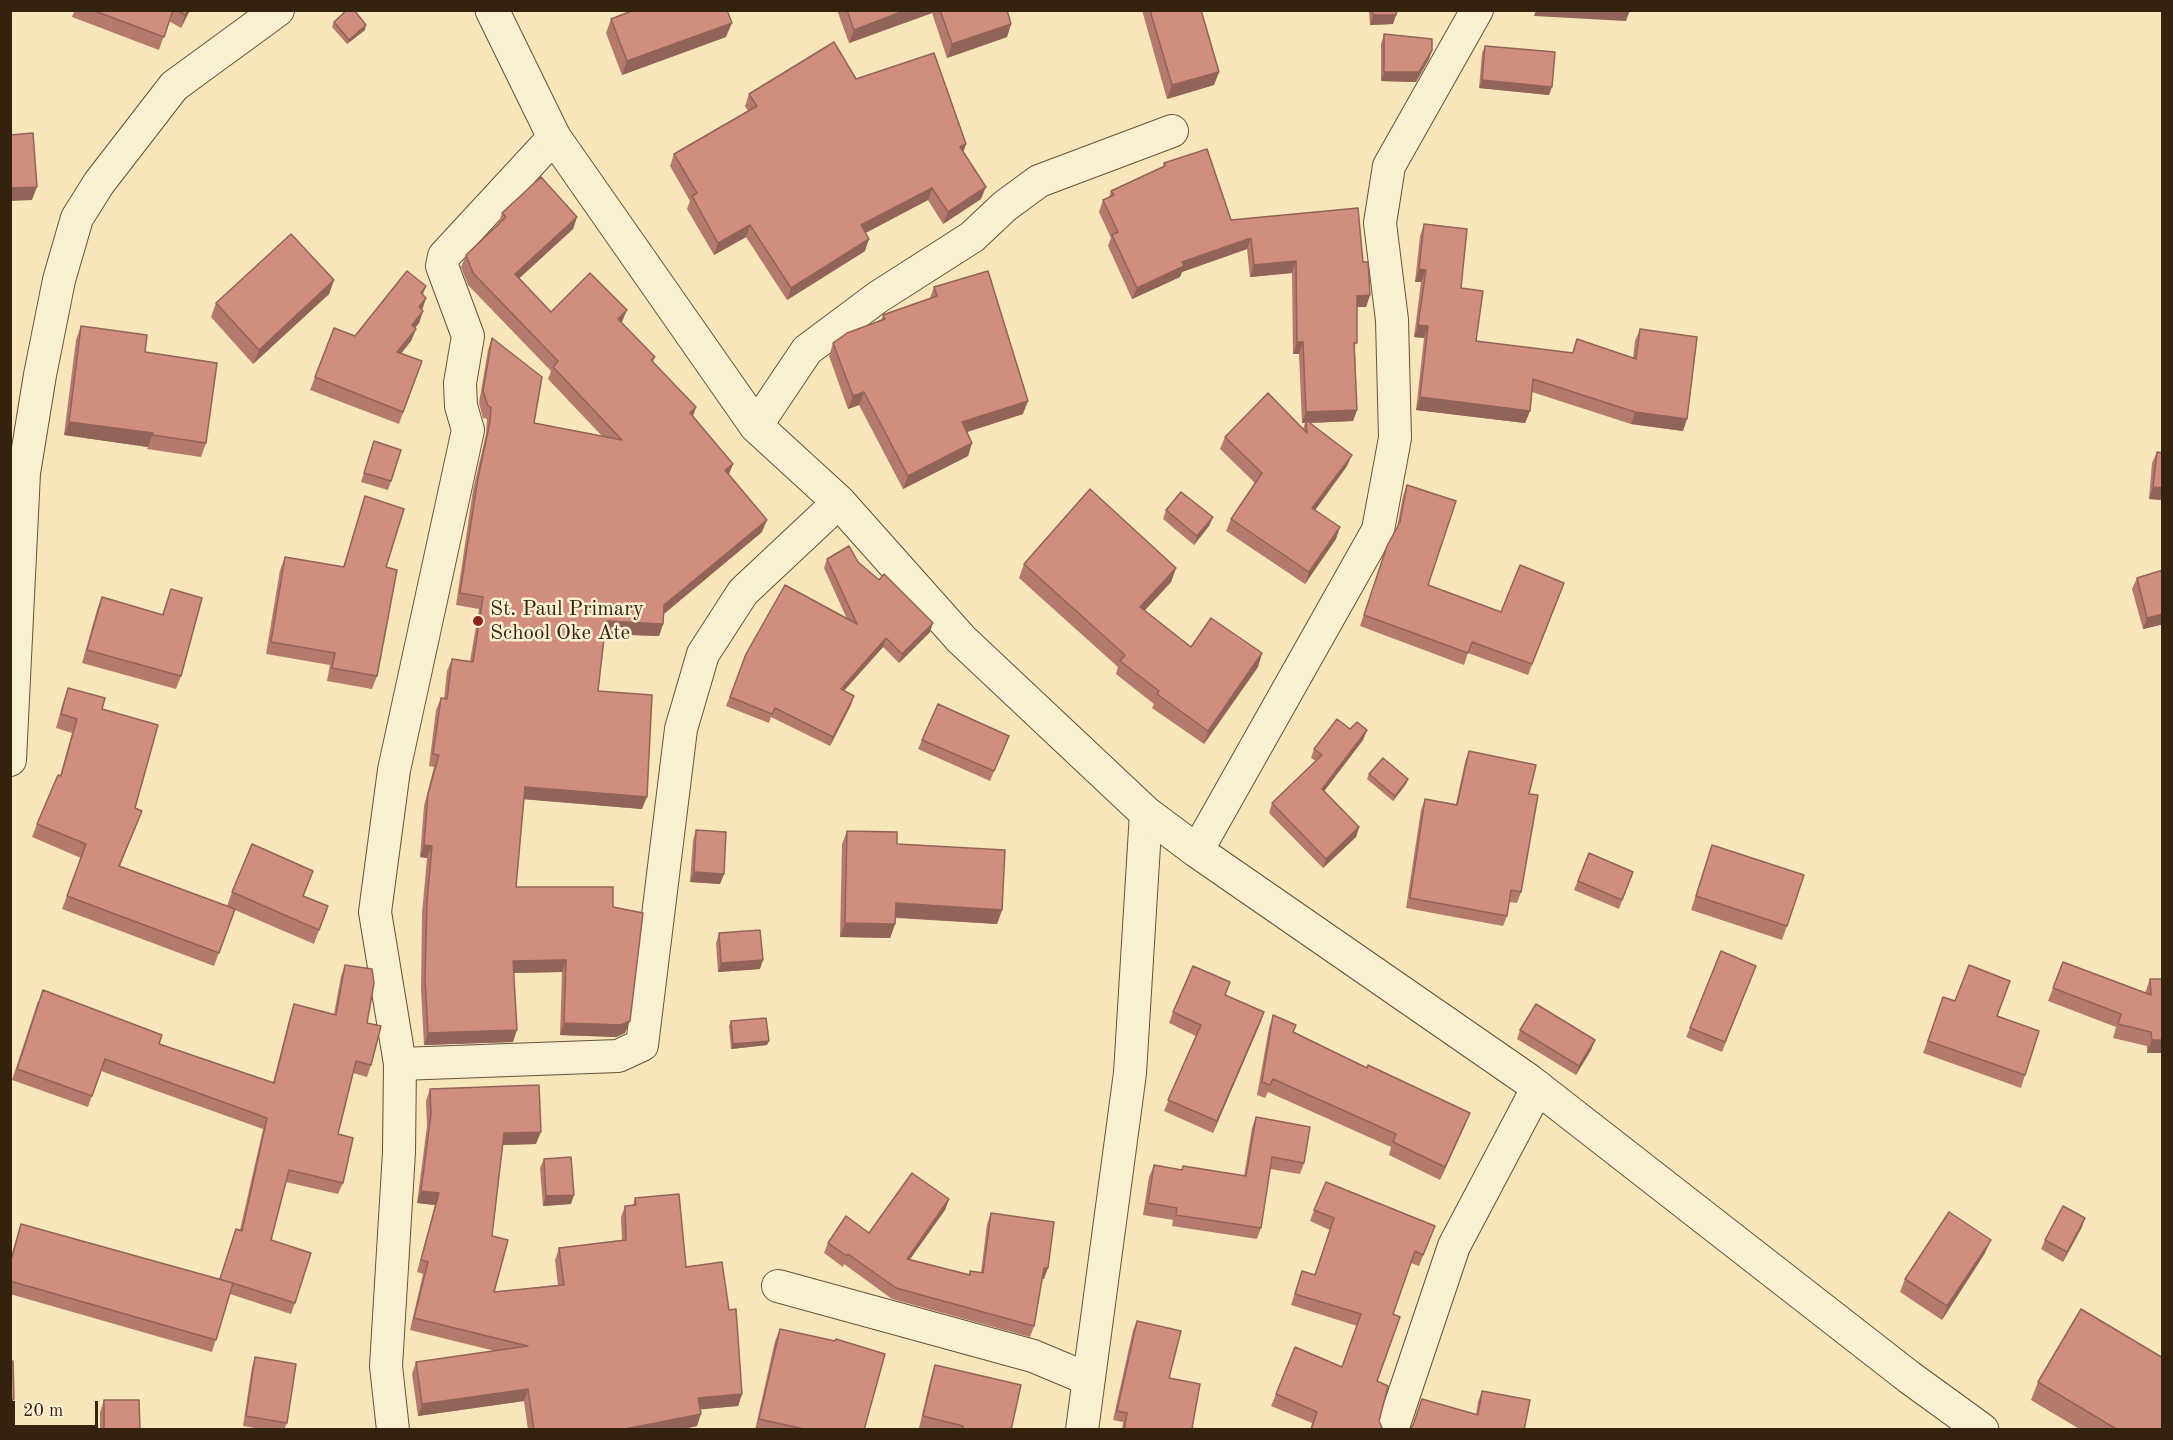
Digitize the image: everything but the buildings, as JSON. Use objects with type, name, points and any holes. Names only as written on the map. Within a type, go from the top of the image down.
[{"type":"street","points":[[10,760],[24,473],[59,280],[77,218],[99,183],[174,86],[278,10]]},
{"type":"street","points":[[492,10],[554,137],[756,426],[839,502],[961,639],[1146,813],[1197,851],[1538,1088],[1910,1377],[1982,1430]]},
{"type":"street","points":[[1197,851],[1378,530],[1395,438],[1392,320],[1380,224],[1389,166],[1477,10]]},
{"type":"street","points":[[756,426],[807,350],[878,297],[972,237],[1005,206],[1039,181],[1172,131]]},
{"type":"street","points":[[393,1430],[386,1366],[399,1152],[400,1064],[375,912],[394,770],[468,430],[461,406],[460,383],[468,336],[441,266],[444,256],[554,137]]},
{"type":"street","points":[[400,1064],[618,1056],[642,1045],[681,729],[703,654],[743,592],[839,502]]},
{"type":"street","points":[[1082,1430],[1130,1073],[1146,813]]},
{"type":"street","points":[[1392,1430],[1454,1246],[1538,1088]]},
{"type":"street","points":[[778,1286],[1033,1356],[1088,1379]]},
{"type":"place","name":"St. Paul Primary School Oke Ate","points":[[478,621]]}]
